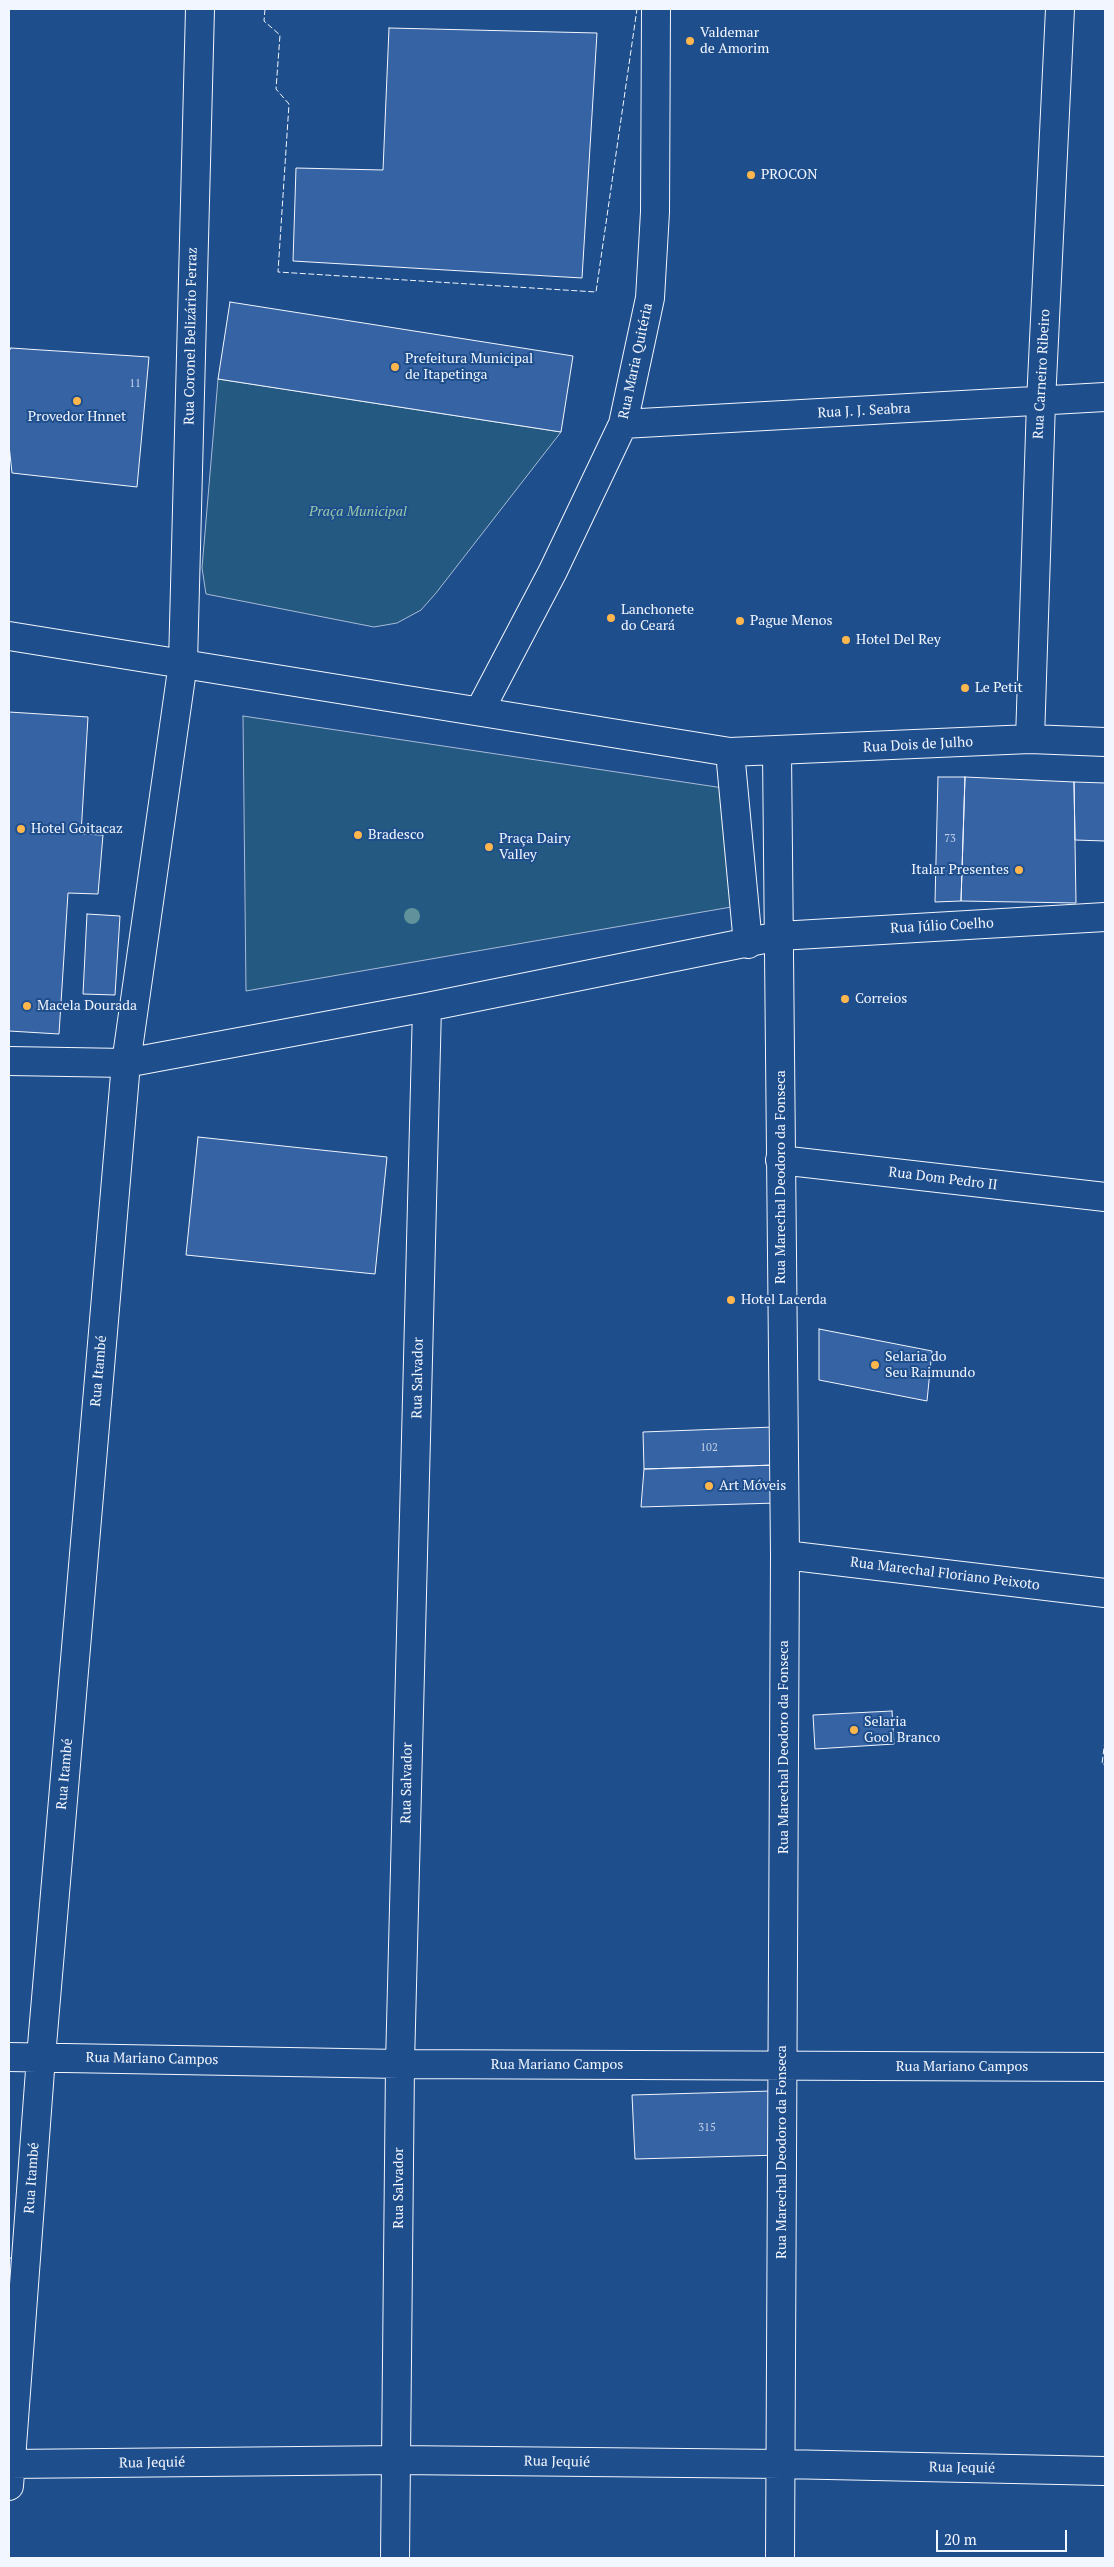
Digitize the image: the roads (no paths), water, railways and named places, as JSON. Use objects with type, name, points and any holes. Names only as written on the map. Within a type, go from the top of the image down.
[{"type":"street","name":"Rua Coronel Belizário Ferraz","points":[[183,663],[200,9]]},
{"type":"street","name":"Rua Maria Quitéria","points":[[480,710],[553,571],[623,424],[650,298],[655,212],[656,9]]},
{"type":"street","name":"Rua Carneiro Ribeiro","points":[[1030,739],[1041,402],[1060,9]]},
{"type":"street","name":"Rua J. J. Seabra","points":[[623,424],[1105,397]]},
{"type":"street","points":[[9,636],[480,710],[730,752],[748,944]]},
{"type":"street","points":[[126,1063],[183,663]]},
{"type":"street","name":"Rua Dois de Julho","points":[[730,752],[777,752],[1030,739],[1105,742]]},
{"type":"street","points":[[9,1061],[126,1063],[427,1007],[748,944],[779,936],[777,752]]},
{"type":"street","name":"Rua Júlio Coelho","points":[[779,936],[1105,917]]},
{"type":"street","name":"Rua Marechal Deodoro da Fonseca","points":[[779,936],[785,1555],[782,2464],[780,2558]]},
{"type":"street","name":"Rua Salvador","points":[[395,2558],[400,2064],[427,1007]]},
{"type":"street","name":"Rua Itambé","points":[[9,2471],[40,2057],[126,1063]]},
{"type":"street","name":"Rua Dom Pedro II","points":[[780,1160],[1105,1197]]},
{"type":"street","name":"Rua Marechal Floriano Peixoto","points":[[785,1555],[1105,1593]]},
{"type":"street","name":"Rua Mariano Campos","points":[[9,2057],[400,2064],[1105,2067]]},
{"type":"street","name":"Rua Jequié","points":[[9,2471],[397,2460],[782,2464],[1105,2471]]},
{"type":"place","name":"Valdemar de Amorim","points":[[690,41]]},
{"type":"place","name":"PROCON","points":[[751,175]]},
{"type":"place","name":"Prefeitura Municipal de Itapetinga","points":[[395,367]]},
{"type":"place","name":"Provedor Hnnet","points":[[77,401]]},
{"type":"place","name":"Lanchonete do Ceará","points":[[611,618]]},
{"type":"place","name":"Pague Menos","points":[[740,621]]},
{"type":"place","name":"Hotel Del Rey","points":[[846,640]]},
{"type":"place","name":"Le Petit","points":[[965,688]]},
{"type":"place","name":"Hotel Goitacaz","points":[[21,829]]},
{"type":"place","name":"Bradesco","points":[[358,835]]},
{"type":"place","name":"Praça Dairy Valley","points":[[489,847]]},
{"type":"place","name":"Italar Presentes","points":[[1019,870]]},
{"type":"place","name":"Correios","points":[[845,999]]},
{"type":"place","name":"Macela Dourada","points":[[27,1006]]},
{"type":"place","name":"Hotel Lacerda","points":[[731,1300]]},
{"type":"place","name":"Selaria do Seu Raimundo","points":[[875,1365]]},
{"type":"place","name":"Art Móveis","points":[[709,1486]]},
{"type":"place","name":"Selaria Gool Branco","points":[[854,1730]]},
{"type":"park label","name":"Praça Municipal","points":[[358,512]]}]
